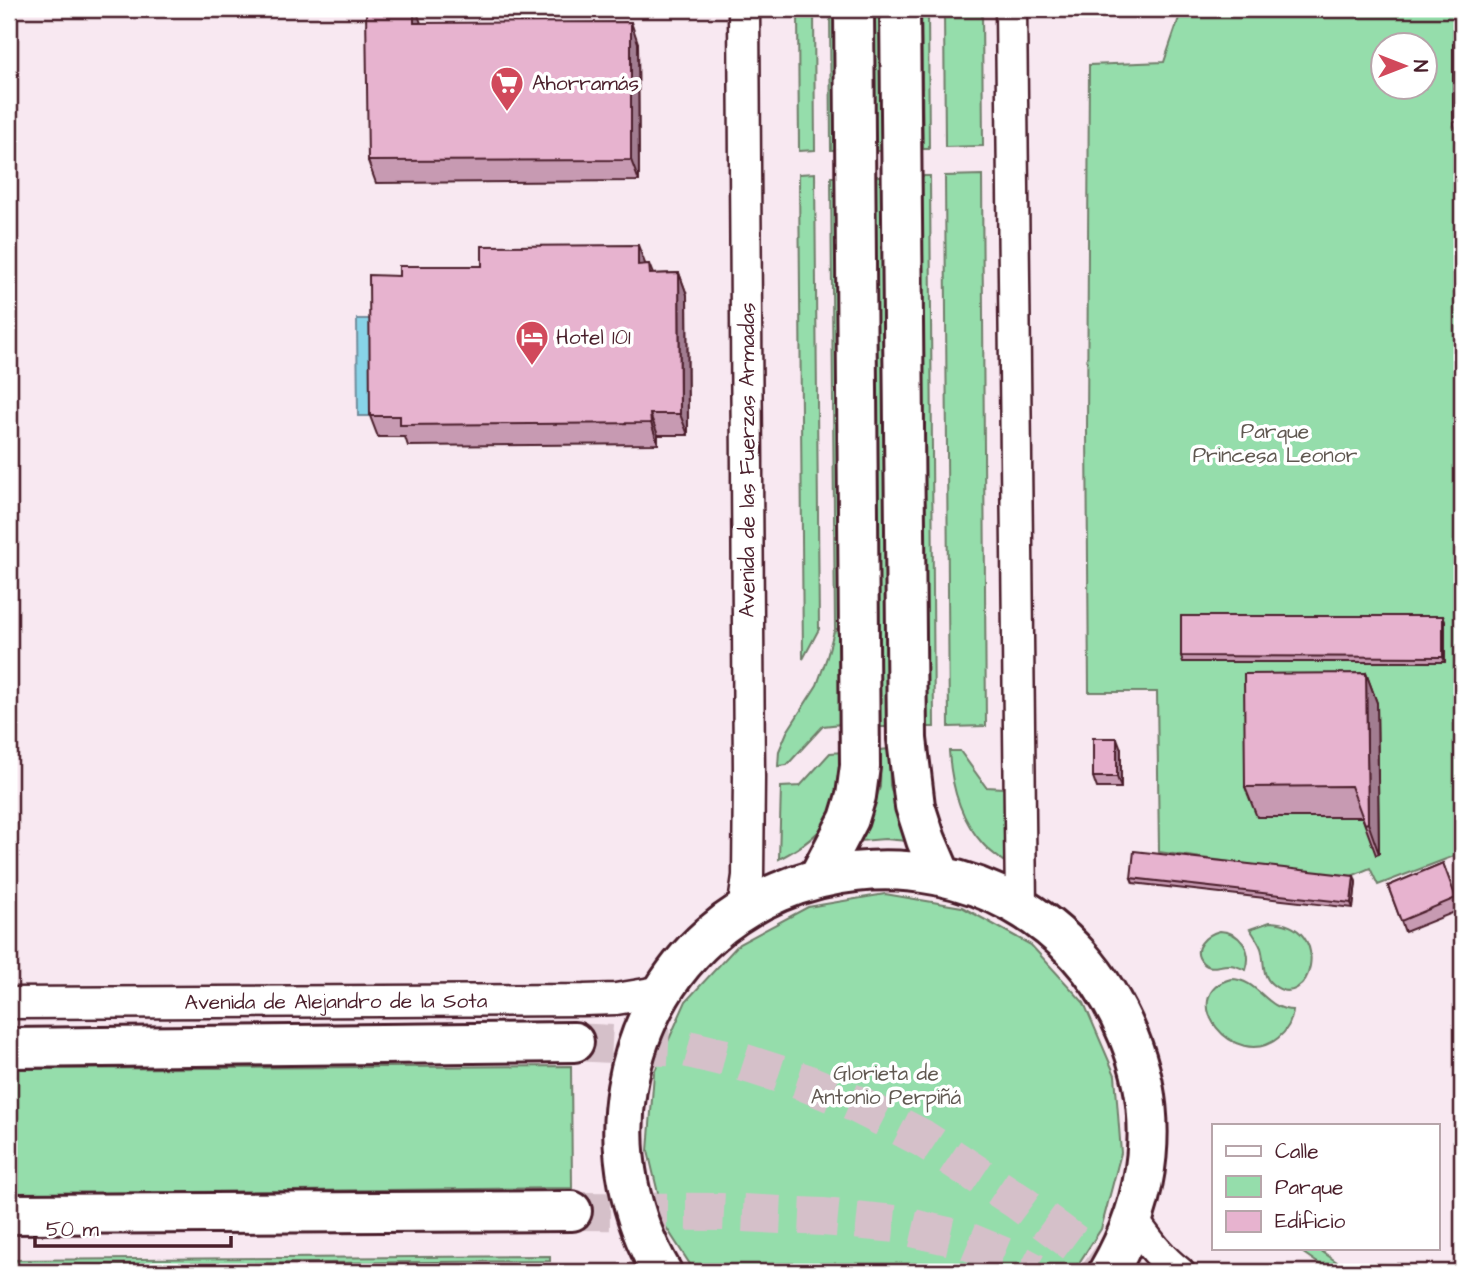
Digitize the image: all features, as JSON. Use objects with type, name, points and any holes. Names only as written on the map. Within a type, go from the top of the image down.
[{"type":"street","name":"Avenida de las Fuerzas Armadas","points":[[743,911],[748,876],[749,777],[744,9]]},
{"type":"street","points":[[818,878],[849,819],[856,796],[860,766],[854,9]]},
{"type":"street","points":[[900,9],[907,739],[915,807],[941,875]]},
{"type":"street","points":[[1011,9],[1021,907]]},
{"type":"street","points":[[662,1272],[639,1225],[630,1196],[623,1135],[629,1075],[649,1017],[664,991],[691,955],[743,911],[783,890],[818,878],[879,869],[941,875],[988,890],[1021,907],[1049,926],[1081,958],[1103,986],[1119,1013],[1135,1052],[1144,1089],[1147,1148],[1143,1181],[1133,1220],[1108,1272]]},
{"type":"street","name":"Avenida de Alejandro de la Sota","points":[[9,1003],[584,1000],[616,999],[664,991]]},
{"type":"street","name":"Avenida de Alejandro de la Sota","points":[[9,1048],[574,1042]]},
{"type":"street","points":[[9,1214],[572,1210]]},
{"type":"street","points":[[1133,1220],[1151,1245],[1179,1272]]},
{"type":"green space","points":[[798,9],[814,9],[815,150],[799,151]]},
{"type":"green space","points":[[830,9],[836,9],[837,150],[831,150]]},
{"type":"green space","points":[[873,9],[885,9],[886,151],[874,151]]},
{"type":"green space","points":[[921,9],[928,9],[929,149],[923,149]]},
{"type":"green space","points":[[944,9],[982,9],[983,146],[945,147]]},
{"type":"green space","name":"Parque Princesa Leonor","points":[[1182,9],[1462,9],[1462,853],[1378,885],[1370,868],[1347,878],[1159,852],[1157,692],[1089,692],[1089,65],[1164,62]]},
{"type":"green space","points":[[815,173],[819,629],[803,659],[799,174]]},
{"type":"green space","points":[[982,175],[986,726],[949,727],[945,176]]},
{"type":"green space","points":[[874,176],[885,176],[890,727],[879,727]]},
{"type":"green space","points":[[922,176],[930,176],[934,727],[927,727]]},
{"type":"green space","points":[[831,177],[837,177],[841,629],[835,629]]},
{"type":"green space","points":[[834,631],[841,632],[841,724],[823,726],[787,765],[778,766],[779,751],[787,732],[817,685]]},
{"type":"green space","points":[[889,749],[890,785],[908,841],[861,841],[880,787],[881,750]]},
{"type":"green space","points":[[949,751],[960,751],[986,787],[1004,788],[1004,862],[985,847],[968,823],[955,788]]},
{"type":"green space","points":[[843,752],[836,804],[830,817],[811,839],[779,859],[781,787],[800,786],[830,753]]},
{"type":"green space","name":"Glorieta de Antonio Perpiñá","points":[[885,894],[962,907],[1031,945],[1084,1003],[1115,1075],[1121,1153],[1101,1229],[1073,1272],[695,1272],[666,1227],[648,1151],[654,1073],[686,1001],[739,944],[808,907]]},
{"type":"green space","points":[[1270,922],[1291,927],[1304,937],[1310,951],[1310,966],[1305,979],[1297,988],[1285,991],[1272,984],[1266,976],[1261,948],[1250,929]]},
{"type":"green space","points":[[1220,931],[1233,935],[1243,943],[1248,956],[1246,970],[1232,965],[1209,967],[1199,958],[1201,943]]},
{"type":"green space","points":[[1231,979],[1249,984],[1283,1009],[1293,1010],[1289,1025],[1278,1038],[1261,1046],[1244,1046],[1229,1039],[1217,1028],[1209,1014],[1208,1000],[1215,988]]},
{"type":"green space","points":[[571,1066],[572,1188],[9,1194],[9,1069]]},
{"type":"green space","points":[[1299,1250],[1320,1250],[1351,1272],[1331,1272]]},
{"type":"green space","points":[[550,1256],[550,1261],[9,1266],[9,1260]]},
{"type":"water","points":[[357,319],[377,319],[378,416],[358,416]]},
{"type":"building","name":"Ahorramás","points":[[366,9],[414,9],[414,23],[631,22],[631,160],[368,161]]},
{"type":"building","points":[[1453,44],[1462,44],[1462,122],[1453,122]]},
{"type":"building","name":"Hotel 101","points":[[638,245],[638,265],[649,264],[650,274],[679,273],[680,414],[650,414],[651,423],[400,425],[400,416],[370,416],[369,275],[399,276],[399,266],[482,266],[482,246]]},
{"type":"building","points":[[1181,616],[1443,616],[1443,657],[1181,656]]},
{"type":"building","points":[[1366,673],[1368,823],[1365,824],[1351,786],[1245,787],[1244,674]]},
{"type":"building","points":[[1093,738],[1117,738],[1117,777],[1093,777]]},
{"type":"building","points":[[1134,851],[1354,876],[1351,903],[1131,878]]},
{"type":"building","points":[[1443,863],[1456,898],[1401,921],[1388,886]]},
{"type":"tunnel","points":[[574,1042],[684,1048],[742,1062],[804,1082],[856,1104],[922,1138],[1019,1202],[1113,1272]]},
{"type":"tunnel","points":[[572,1211],[721,1212],[895,1224],[965,1240],[1035,1272]]},
{"type":"place","name":"Ahorramás","points":[[507,113]]},
{"type":"place","name":"Hotel 101","points":[[532,367]]}]
